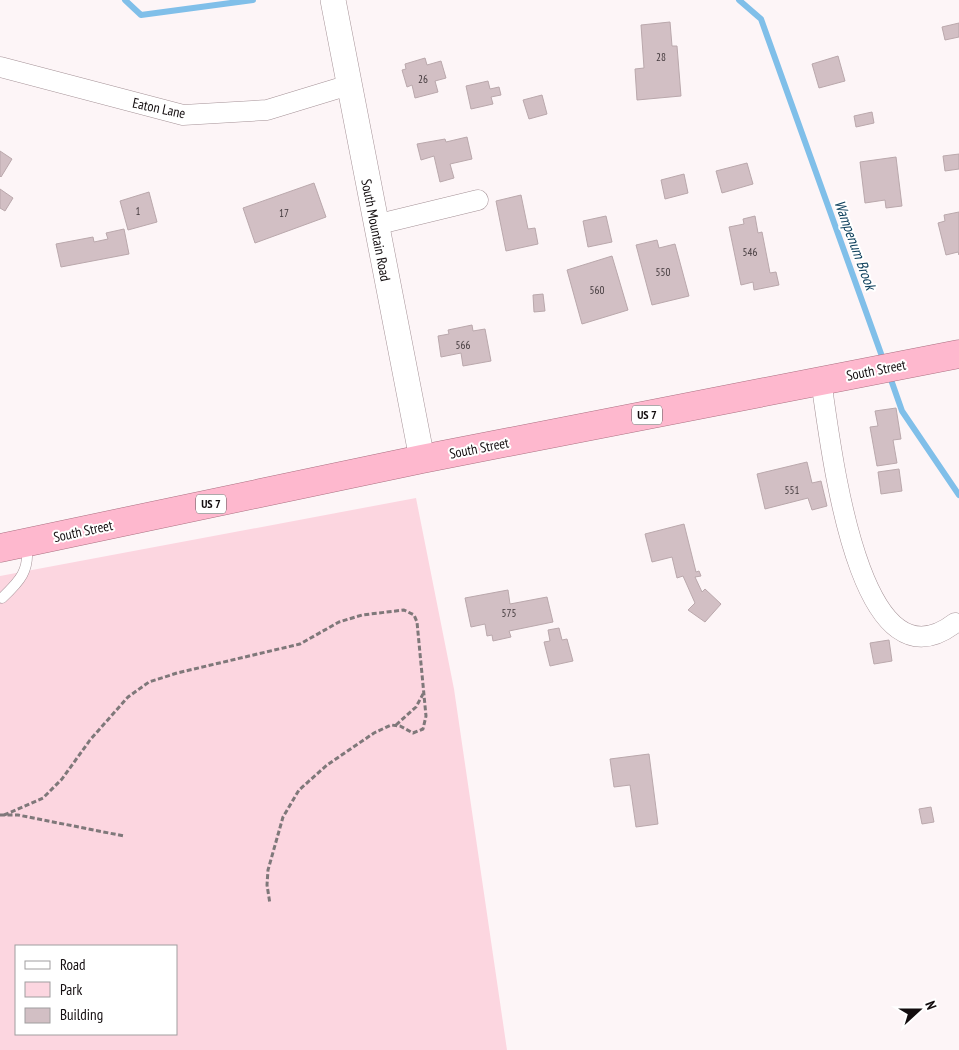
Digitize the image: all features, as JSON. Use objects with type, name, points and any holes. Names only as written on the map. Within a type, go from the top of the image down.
[{"type":"highway","name":"South Street","points":[[13,545],[422,460],[959,354]]},
{"type":"street","name":"South Mountain Road","points":[[333,2],[422,460]]},
{"type":"street","name":"Eaton Lane","points":[[0,67],[183,115],[266,110],[349,85]]},
{"type":"street","points":[[375,225],[478,200]]},
{"type":"street","points":[[821,381],[852,543],[870,595],[888,622],[906,635],[927,638],[944,631],[955,623]]},
{"type":"lane","points":[[2,598],[24,574],[28,554],[13,545]]},
{"type":"path","points":[[2,815],[43,798],[62,779],[90,740],[128,697],[141,686],[177,673],[300,644],[346,619],[404,610],[414,615],[418,630],[426,716],[423,729],[413,733],[396,725]]},
{"type":"path","points":[[270,904],[267,885],[268,870],[289,804],[313,776],[348,749],[374,733],[396,725],[416,707],[423,694]]},
{"type":"path","points":[[2,815],[51,821],[124,836]]},
{"type":"green space","points":[[416,498],[454,689],[507,1050],[0,1050],[0,576]]},
{"type":"building","points":[[670,22],[672,46],[677,46],[681,96],[637,100],[635,69],[644,68],[641,25]]},
{"type":"building","points":[[959,23],[959,37],[945,40],[942,27]]},
{"type":"building","points":[[838,56],[845,81],[819,88],[812,64]]},
{"type":"building","points":[[425,58],[427,65],[441,61],[446,78],[435,81],[438,92],[415,98],[412,85],[407,87],[402,70],[406,69],[405,64]]},
{"type":"building","points":[[488,81],[490,89],[499,87],[501,95],[491,97],[493,104],[471,109],[466,86]]},
{"type":"building","points":[[542,95],[547,114],[529,119],[523,100]]},
{"type":"building","points":[[872,112],[874,123],[856,127],[854,116]]},
{"type":"building","points":[[467,137],[472,159],[450,164],[454,178],[440,182],[434,156],[421,160],[417,144],[445,139],[446,142]]},
{"type":"building","points":[[0,151],[12,159],[1,177],[0,176]]},
{"type":"building","points":[[959,154],[959,169],[945,171],[943,156]]},
{"type":"building","points":[[896,157],[902,206],[886,208],[885,200],[865,203],[860,162]]},
{"type":"building","points":[[747,163],[753,184],[722,193],[716,171]]},
{"type":"building","points":[[684,174],[688,193],[665,199],[661,180]]},
{"type":"building","points":[[314,183],[326,217],[255,243],[243,208]]},
{"type":"building","points":[[0,189],[13,198],[5,211],[0,208]]},
{"type":"building","points":[[149,192],[157,222],[128,230],[120,201]]},
{"type":"building","points":[[521,195],[528,229],[535,228],[538,244],[506,251],[496,201]]},
{"type":"building","points":[[959,212],[959,255],[958,252],[946,255],[938,223],[945,221],[944,215]]},
{"type":"building","points":[[606,216],[612,242],[588,247],[583,221]]},
{"type":"building","points":[[755,216],[758,233],[762,232],[770,273],[776,272],[779,285],[754,290],[753,282],[741,285],[729,227],[744,224],[743,219]]},
{"type":"building","points":[[124,229],[129,254],[61,267],[56,244],[93,237],[94,242],[108,239],[106,233]]},
{"type":"building","points":[[657,240],[659,248],[675,244],[689,296],[652,305],[636,245]]},
{"type":"building","points":[[612,256],[628,310],[582,324],[567,270]]},
{"type":"building","points":[[543,294],[545,311],[534,312],[533,295]]},
{"type":"building","points":[[472,325],[473,331],[485,329],[491,361],[463,366],[461,353],[441,357],[438,336],[449,334],[448,330]]},
{"type":"building","points":[[896,408],[901,439],[893,440],[897,463],[877,466],[870,427],[878,426],[875,411]]},
{"type":"building","points":[[807,462],[812,483],[821,481],[827,506],[812,510],[808,498],[765,509],[757,474]]},
{"type":"building","points":[[899,469],[902,491],[881,494],[878,472]]},
{"type":"building","points":[[684,524],[696,572],[699,571],[701,576],[695,577],[702,592],[705,589],[721,604],[705,622],[688,610],[695,603],[683,576],[677,578],[672,557],[652,562],[645,534]]},
{"type":"building","points":[[508,590],[510,604],[547,597],[553,622],[509,631],[511,637],[493,641],[492,635],[487,636],[485,624],[471,627],[465,598]]},
{"type":"building","points":[[559,628],[562,640],[567,639],[573,661],[550,666],[544,642],[550,641],[548,630]]},
{"type":"building","points":[[889,640],[892,661],[874,664],[870,643]]},
{"type":"building","points":[[649,754],[658,824],[636,827],[630,785],[614,787],[610,759]]},
{"type":"building","points":[[931,807],[934,822],[922,824],[919,809]]},
{"type":"waterway","name":"Wampenum Brook","points":[[125,0],[141,15],[253,0]]},
{"type":"waterway","name":"Wampenum Brook","points":[[739,0],[761,19],[884,362]]},
{"type":"waterway","name":"Wampenum Brook","points":[[889,374],[902,411],[959,495]]}]
